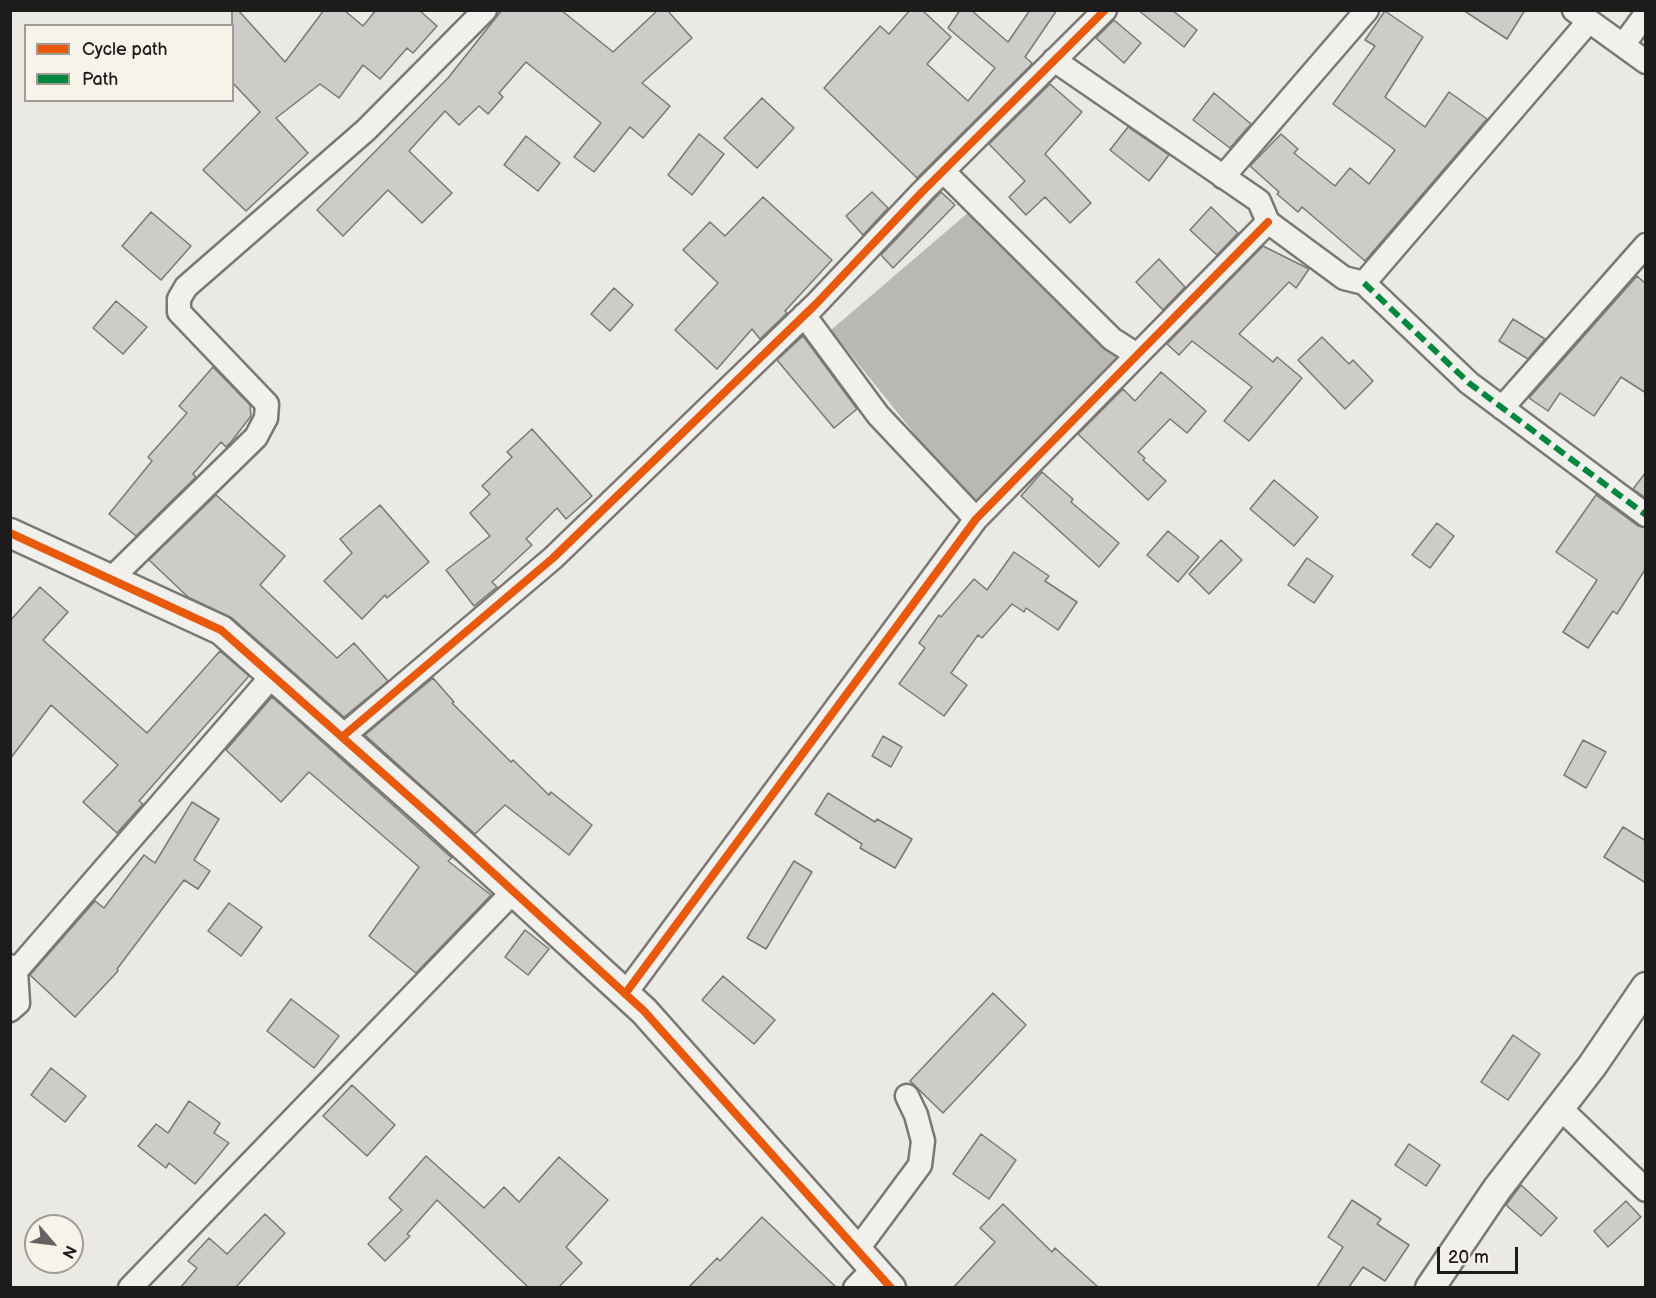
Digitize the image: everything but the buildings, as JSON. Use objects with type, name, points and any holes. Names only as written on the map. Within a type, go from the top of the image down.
[{"type":"street","points":[[111,579],[256,437],[266,418],[267,404],[179,312],[179,299],[186,287],[366,129],[484,10]]},
{"type":"street","points":[[342,737],[553,558],[804,315],[1053,60],[1105,10]]},
{"type":"street","points":[[1223,177],[1367,10]]},
{"type":"street","points":[[1623,45],[1646,14]]},
{"type":"street","points":[[1364,283],[1582,16],[1646,62]]},
{"type":"street","points":[[1053,60],[1259,201],[1268,222],[1344,278],[1364,283],[1469,383],[1646,515]]},
{"type":"street","points":[[944,171],[1112,339],[1137,355]]},
{"type":"street","points":[[625,994],[976,519],[1268,222]]},
{"type":"street","points":[[1502,408],[1646,245]]},
{"type":"street","points":[[804,315],[878,415],[976,519]]},
{"type":"street","points":[[10,533],[221,630],[644,1011],[869,1273],[920,1165],[923,1141],[916,1115],[907,1096]]},
{"type":"street","points":[[10,1010],[18,1003],[13,969],[272,675]]},
{"type":"street","points":[[129,1287],[513,892]]},
{"type":"street","points":[[1430,1287],[1497,1189],[1560,1108],[1646,987]]},
{"type":"street","points":[[1560,1108],[1646,1190]]},
{"type":"shaded area","points":[[976,206],[1133,359],[986,507],[967,499],[831,330]]},
{"type":"marked path","points":[[1364,283],[1469,383],[1646,515]]},
{"type":"cycle path","points":[[342,737],[553,558],[816,304],[922,192],[1105,10]]},
{"type":"cycle path","points":[[625,994],[976,519],[1268,222]]},
{"type":"cycle path","points":[[10,533],[221,630],[431,816],[644,1011],[891,1288]]}]
